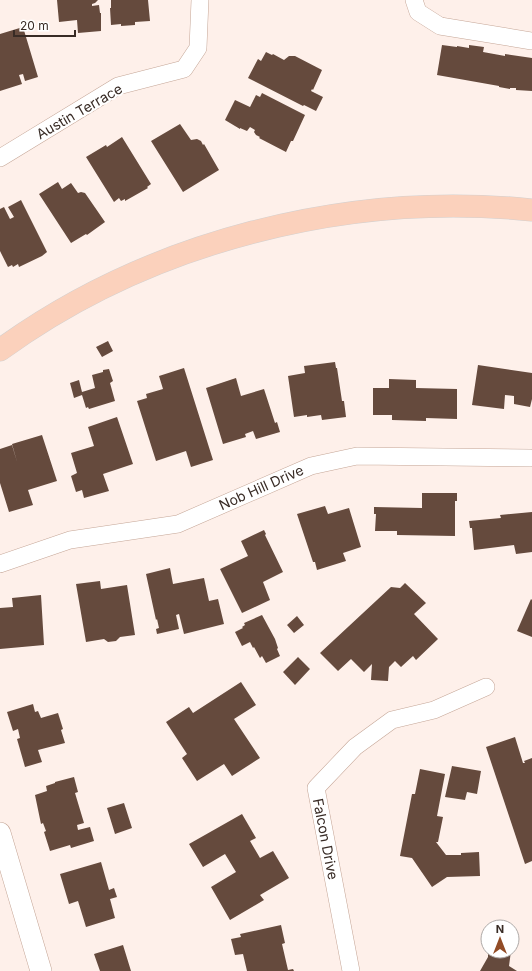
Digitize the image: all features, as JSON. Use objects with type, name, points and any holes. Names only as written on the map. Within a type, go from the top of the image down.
[{"type":"main road","points":[[0,350],[29,329],[96,292],[142,270],[192,250],[255,232],[330,216],[409,208],[477,207],[532,210]]},
{"type":"street","name":"Austin Terrace","points":[[0,158],[118,86],[184,68],[198,48],[200,0]]},
{"type":"street","points":[[416,6],[440,26],[532,41]]},
{"type":"street","name":"Nob Hill Drive","points":[[0,564],[70,540],[178,524],[311,466],[357,456],[530,458]]},
{"type":"street","name":"Falcon Drive","points":[[351,971],[316,788],[355,747],[392,720],[434,710],[486,687]]},
{"type":"street","points":[[0,833],[41,971]]},
{"type":"building","points":[[57,0],[98,0],[92,4],[92,6],[99,5],[101,13],[101,31],[78,33],[77,20],[59,22]]},
{"type":"building","points":[[111,0],[148,0],[150,21],[135,22],[135,25],[111,25]]},
{"type":"building","points":[[23,27],[38,77],[25,81],[23,74],[19,75],[22,84],[0,91],[0,34]]},
{"type":"building","points":[[442,45],[469,48],[469,45],[484,47],[483,52],[505,56],[505,54],[532,58],[532,91],[516,90],[516,88],[510,89],[437,75]]},
{"type":"building","points":[[266,52],[284,60],[289,56],[295,56],[322,70],[313,90],[312,89],[311,91],[323,97],[316,111],[248,78],[258,59],[261,61]]},
{"type":"building","points":[[262,93],[305,115],[293,141],[291,141],[286,152],[259,138],[260,137],[254,132],[255,130],[250,127],[247,131],[240,129],[225,120],[235,100],[250,107],[256,95],[260,97]]},
{"type":"building","points":[[180,124],[191,140],[197,139],[201,141],[203,145],[204,144],[219,170],[183,192],[151,141]]},
{"type":"building","points":[[122,137],[151,184],[147,187],[148,188],[125,201],[125,199],[121,201],[119,198],[114,202],[86,157],[106,145],[107,147]]},
{"type":"building","points":[[58,182],[62,189],[71,183],[78,193],[85,193],[105,222],[87,235],[86,234],[71,243],[39,194]]},
{"type":"building","points":[[21,200],[47,252],[19,267],[18,264],[13,267],[12,265],[8,267],[0,251],[0,209],[4,207],[10,219],[14,217],[8,207]]},
{"type":"building","points":[[108,341],[113,351],[102,357],[96,347]]},
{"type":"building","points":[[335,362],[346,417],[322,420],[321,415],[294,417],[288,376],[305,373],[304,366]]},
{"type":"building","points":[[478,365],[532,373],[532,399],[530,407],[514,404],[514,396],[505,395],[504,409],[472,405]]},
{"type":"building","points":[[184,368],[213,460],[191,467],[186,451],[156,461],[137,401],[147,398],[146,394],[163,389],[159,376]]},
{"type":"building","points":[[109,369],[113,381],[110,383],[115,401],[89,409],[88,407],[86,408],[82,395],[74,398],[70,383],[79,380],[82,392],[95,388],[92,375]]},
{"type":"building","points":[[236,378],[241,396],[264,389],[275,423],[277,422],[280,432],[256,439],[253,431],[245,434],[246,437],[223,444],[206,388]]},
{"type":"building","points":[[389,379],[416,380],[416,388],[457,389],[457,419],[426,418],[426,421],[392,420],[392,415],[373,415],[373,388],[389,388]]},
{"type":"building","points":[[117,417],[133,464],[103,474],[109,491],[84,498],[82,490],[76,492],[71,476],[77,473],[71,453],[94,446],[88,427]]},
{"type":"building","points":[[42,435],[57,481],[28,490],[33,505],[9,512],[0,483],[0,449],[12,445],[17,462],[12,444]]},
{"type":"building","points":[[422,493],[457,493],[457,501],[455,501],[455,536],[397,535],[397,531],[375,531],[376,514],[374,514],[374,507],[422,508]]},
{"type":"building","points":[[325,506],[328,514],[349,508],[361,547],[343,553],[346,561],[317,570],[297,514]]},
{"type":"building","points":[[532,512],[532,552],[516,554],[514,545],[474,550],[472,528],[470,528],[469,521],[501,518],[500,515]]},
{"type":"building","points":[[264,530],[283,572],[263,582],[270,600],[242,613],[220,569],[248,556],[241,541]]},
{"type":"building","points":[[170,568],[173,584],[204,578],[209,601],[218,599],[224,624],[184,634],[179,614],[176,615],[179,629],[157,634],[156,629],[159,628],[146,574]]},
{"type":"building","points":[[100,581],[101,589],[127,585],[135,635],[120,637],[116,641],[108,642],[104,639],[86,642],[76,584]]},
{"type":"building","points":[[405,583],[426,603],[414,614],[438,639],[416,660],[413,656],[401,667],[395,661],[389,667],[388,681],[371,680],[372,664],[364,672],[351,659],[338,671],[320,653],[391,587],[400,588]]},
{"type":"building","points":[[41,595],[44,645],[0,649],[0,608],[13,607],[12,598]]},
{"type":"building","points":[[531,599],[532,600],[532,637],[517,631]]},
{"type":"building","points":[[262,615],[275,639],[280,656],[266,663],[262,656],[260,658],[250,642],[242,646],[235,632],[243,628],[242,627],[245,625],[244,623]]},
{"type":"building","points":[[297,616],[304,625],[294,633],[287,625]]},
{"type":"building","points":[[298,657],[310,669],[295,685],[283,672]]},
{"type":"building","points":[[241,682],[256,705],[234,719],[260,758],[232,776],[224,764],[197,781],[182,758],[187,754],[166,722],[189,707],[193,713]]},
{"type":"building","points":[[33,704],[35,712],[38,711],[41,718],[58,713],[63,729],[61,730],[65,743],[38,750],[42,762],[25,767],[17,739],[20,738],[18,729],[13,731],[7,712]]},
{"type":"building","points":[[515,737],[523,763],[525,763],[524,761],[532,758],[532,861],[525,864],[486,747]]},
{"type":"building","points":[[452,766],[481,771],[477,794],[467,792],[465,800],[445,797]]},
{"type":"building","points":[[420,769],[445,774],[437,816],[443,817],[438,842],[436,842],[446,855],[461,855],[461,853],[479,852],[480,876],[447,877],[432,887],[412,858],[400,856],[412,794],[415,794]]},
{"type":"building","points":[[74,777],[78,792],[75,793],[84,823],[77,825],[78,830],[90,827],[94,841],[71,848],[70,845],[50,851],[44,832],[46,831],[43,823],[41,824],[35,795],[47,791],[46,786]]},
{"type":"building","points":[[124,803],[132,828],[115,834],[107,808]]},
{"type":"building","points":[[242,814],[256,838],[250,841],[260,858],[273,851],[289,878],[260,895],[264,900],[230,920],[211,887],[236,872],[225,854],[203,867],[189,844]]},
{"type":"building","points":[[101,862],[109,890],[114,888],[117,897],[110,899],[115,918],[86,927],[78,901],[69,904],[60,874]]},
{"type":"building","points":[[281,925],[285,943],[282,944],[288,970],[293,969],[294,971],[247,971],[243,954],[235,955],[231,939],[241,937],[240,934]]},
{"type":"building","points":[[123,945],[131,971],[100,971],[94,954]]},
{"type":"building","points":[[487,959],[510,959],[509,966],[517,971],[480,971]]}]
